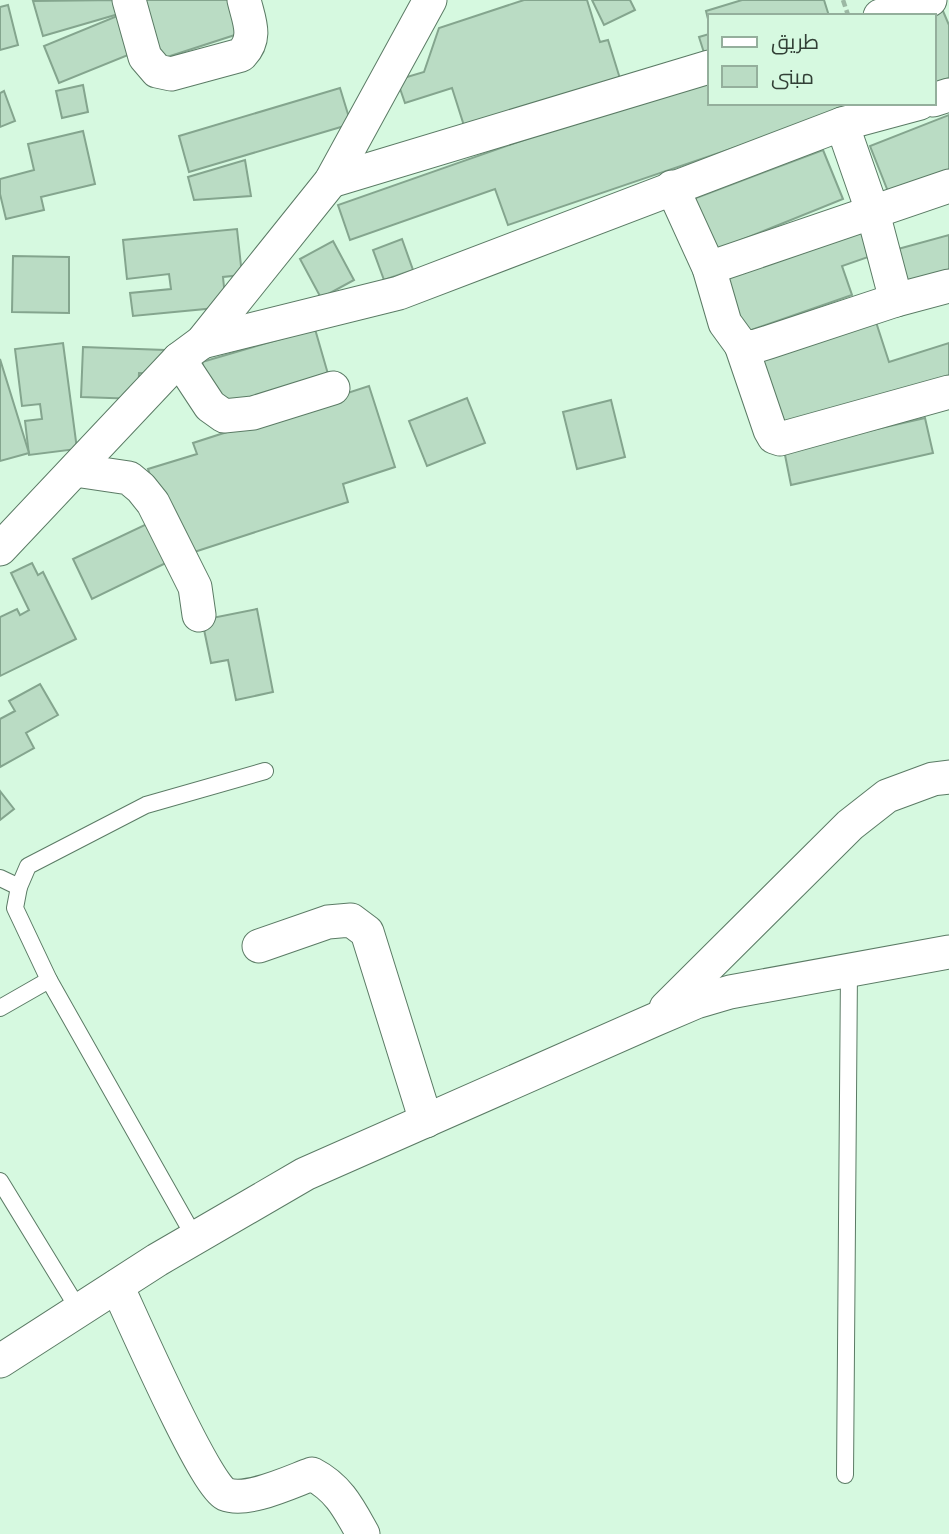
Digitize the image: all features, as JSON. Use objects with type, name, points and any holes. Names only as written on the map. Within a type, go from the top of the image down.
[{"type":"street","points":[[129,0],[145,57],[157,71],[171,74],[241,55],[248,48],[252,33],[244,0]]},
{"type":"street","points":[[0,549],[190,350],[331,181],[430,0]]},
{"type":"street","points":[[886,14],[930,0]]},
{"type":"street","points":[[331,181],[708,67]]},
{"type":"street","points":[[190,350],[399,293],[842,124],[913,105]]},
{"type":"street","points":[[842,124],[873,213],[895,300]]},
{"type":"street","points":[[709,268],[949,186]]},
{"type":"street","points":[[672,187],[709,268],[725,323],[741,345],[774,437],[780,439],[949,392]]},
{"type":"street","points":[[741,345],[753,346],[769,342],[895,300],[949,286]]},
{"type":"street","points":[[190,350],[210,405],[224,416],[253,413],[333,388]]},
{"type":"street","points":[[75,470],[128,478],[141,488],[153,503],[195,587],[199,615]]},
{"type":"street","points":[[654,1020],[849,825],[887,796],[933,779],[949,777]]},
{"type":"street","points":[[259,946],[328,922],[351,920],[367,932],[426,1121]]},
{"type":"street","points":[[0,1361],[195,1238],[305,1174],[654,1020],[696,1002],[730,992],[949,952]]},
{"type":"street","points":[[117,1286],[202,1464],[222,1493],[237,1497],[256,1493],[312,1474],[327,1482],[343,1500],[363,1534]]},
{"type":"lane","points":[[195,1238],[49,980],[15,908],[19,887],[28,866],[146,805],[265,771]]},
{"type":"lane","points":[[0,878],[19,887]]},
{"type":"lane","points":[[845,1475],[849,970]]},
{"type":"lane","points":[[0,1008],[49,980]]},
{"type":"lane","points":[[0,1181],[79,1310]]},
{"type":"building","points":[[119,0],[122,13],[43,36],[33,1]]},
{"type":"building","points":[[142,0],[230,0],[241,33],[161,59]]},
{"type":"building","points":[[524,0],[587,0],[600,42],[608,40],[622,85],[466,132],[452,88],[405,103],[397,80],[424,72],[439,28]]},
{"type":"building","points":[[592,0],[630,0],[635,10],[604,25]]},
{"type":"building","points":[[742,0],[824,0],[828,14],[708,14],[708,19],[706,11]]},
{"type":"building","points":[[940,4],[949,25],[949,78],[935,83],[935,14]]},
{"type":"building","points":[[8,5],[18,45],[0,50],[0,7]]},
{"type":"building","points":[[122,14],[138,51],[59,83],[44,46]]},
{"type":"building","points":[[708,34],[708,58],[706,59],[699,37]]},
{"type":"building","points":[[708,75],[708,105],[859,105],[508,225],[495,189],[350,240],[338,205]]},
{"type":"building","points":[[83,85],[88,112],[62,118],[56,91]]},
{"type":"building","points":[[340,88],[351,124],[189,172],[179,136]]},
{"type":"building","points":[[4,91],[15,121],[0,127],[0,93]]},
{"type":"building","points":[[949,115],[949,177],[891,199],[870,146]]},
{"type":"building","points":[[83,131],[95,184],[41,197],[44,210],[6,219],[0,194],[0,179],[34,170],[28,144]]},
{"type":"building","points":[[823,150],[843,199],[709,253],[688,201]]},
{"type":"building","points":[[245,160],[251,196],[194,200],[188,177]]},
{"type":"building","points":[[237,229],[242,275],[223,277],[226,307],[133,316],[130,293],[171,289],[169,274],[127,279],[123,240]]},
{"type":"building","points":[[865,231],[874,255],[842,266],[852,295],[740,334],[718,277]]},
{"type":"building","points":[[949,235],[949,273],[908,285],[898,249]]},
{"type":"building","points":[[402,239],[413,270],[384,280],[373,250]]},
{"type":"building","points":[[333,241],[354,280],[321,298],[300,259]]},
{"type":"building","points":[[13,256],[69,257],[69,313],[12,312]]},
{"type":"building","points":[[876,322],[889,362],[949,343],[949,380],[778,434],[752,361]]},
{"type":"building","points":[[315,329],[328,374],[216,407],[202,362]]},
{"type":"building","points":[[63,343],[77,449],[29,455],[25,421],[42,419],[40,404],[22,406],[15,349]]},
{"type":"building","points":[[83,347],[165,350],[164,374],[139,373],[138,399],[81,397]]},
{"type":"building","points":[[0,359],[29,453],[0,461]]},
{"type":"building","points":[[369,386],[395,467],[343,484],[348,502],[185,555],[167,526],[148,469],[197,454],[193,443]]},
{"type":"building","points":[[467,398],[485,443],[427,466],[409,421]]},
{"type":"building","points":[[611,400],[625,457],[577,469],[563,412]]},
{"type":"building","points":[[925,418],[933,453],[791,485],[784,450]]},
{"type":"building","points":[[151,522],[170,561],[92,599],[73,559]]},
{"type":"building","points":[[32,563],[38,575],[43,572],[76,639],[0,676],[0,617],[17,609],[20,615],[29,610],[11,573]]},
{"type":"building","points":[[257,609],[273,692],[236,700],[228,660],[211,663],[202,620]]},
{"type":"building","points":[[40,684],[58,715],[26,733],[34,748],[0,767],[0,719],[15,711],[9,701]]},
{"type":"building","points":[[0,791],[14,809],[0,820]]}]
